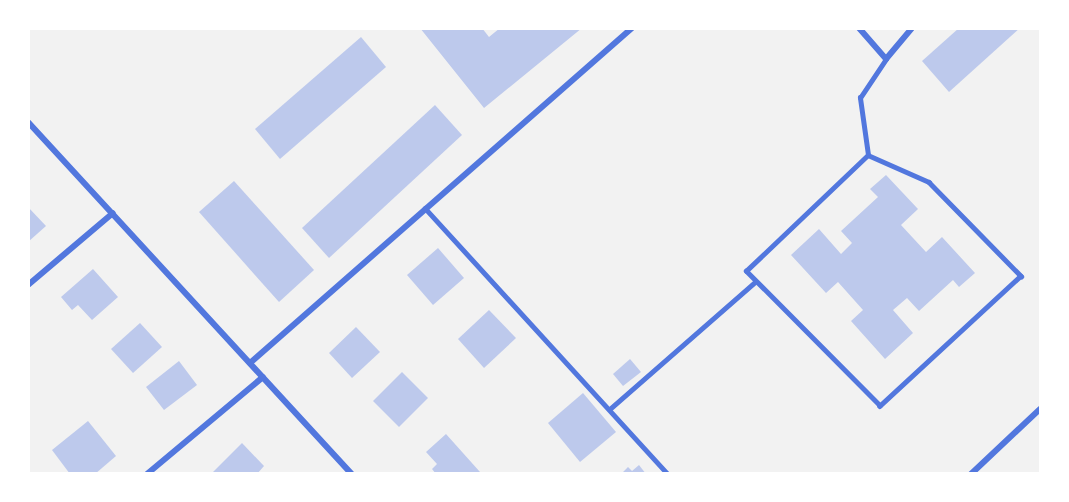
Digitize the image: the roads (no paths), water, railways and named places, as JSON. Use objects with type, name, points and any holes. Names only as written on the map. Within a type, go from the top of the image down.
[{"type":"street","points":[[250,363],[632,28]]},
{"type":"street","points":[[859,28],[886,59],[912,28]]},
{"type":"street","points":[[28,122],[352,474]]},
{"type":"street","points":[[28,285],[112,213]]},
{"type":"street","points":[[147,474],[263,377]]},
{"type":"street","points":[[971,474],[1041,409]]},
{"type":"lane","points":[[868,155],[860,98],[886,59]]},
{"type":"lane","points":[[868,155],[929,182],[1021,276],[880,406],[746,271],[868,155]]},
{"type":"lane","points":[[425,208],[611,408],[668,474]]},
{"type":"lane","points":[[611,408],[755,282]]}]
